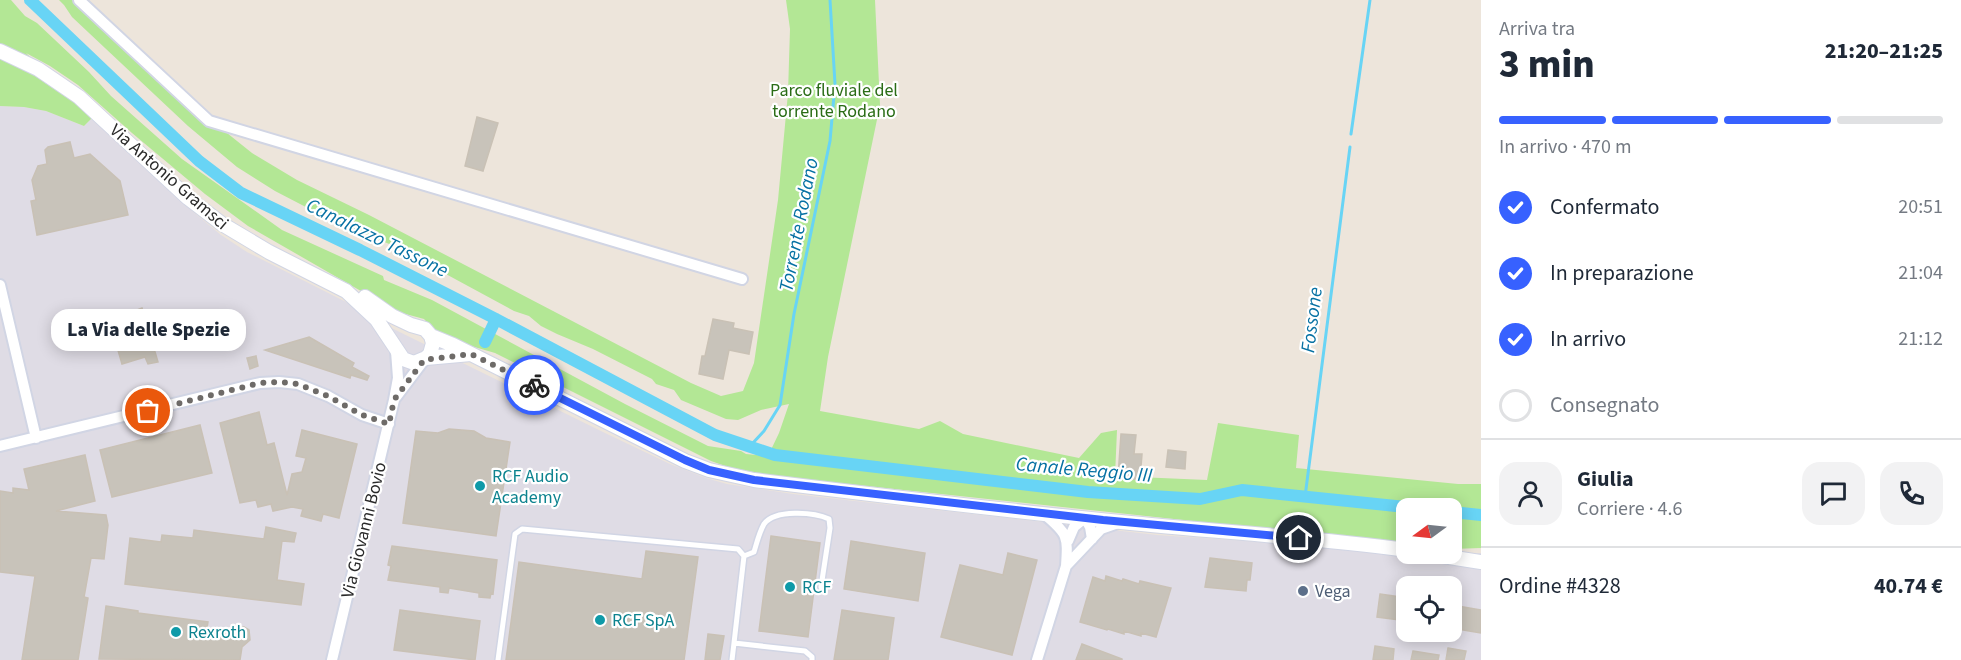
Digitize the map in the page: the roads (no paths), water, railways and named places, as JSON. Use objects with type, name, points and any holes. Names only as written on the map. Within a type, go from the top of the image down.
[{"type":"street","points":[[79,0],[209,121],[742,279]]},
{"type":"street","name":"Via Antonio Gramsci","points":[[0,51],[38,69],[79,96],[188,198],[232,231],[346,291],[358,294],[383,311],[411,325],[421,326],[431,336],[709,470],[754,480],[1044,514],[1396,549]]},
{"type":"street","points":[[0,285],[36,438]]},
{"type":"street","name":"Via Antonio Gramsci","points":[[346,291],[376,320],[396,348]]},
{"type":"street","points":[[411,325],[398,334],[396,348],[399,356],[408,362],[471,354]]},
{"type":"street","points":[[425,359],[432,348],[431,336]]},
{"type":"street","name":"Via Giovanni Bovio","points":[[332,660],[394,400],[398,378],[396,348]]},
{"type":"street","name":"Via Giovanni Bovio","points":[[394,400],[425,359]]},
{"type":"street","points":[[0,446],[260,383],[298,384],[328,396],[362,415],[389,424]]},
{"type":"street","points":[[1044,514],[1062,528],[1068,541]]},
{"type":"street","points":[[1037,660],[1066,566],[1068,541],[1074,527],[1085,518],[1090,527],[1092,539]]},
{"type":"street","points":[[1066,566],[1101,529],[1120,522]]},
{"type":"street","points":[[1462,558],[1481,556]]},
{"type":"street","points":[[1462,558],[1481,562]]},
{"type":"lane","points":[[744,556],[754,552],[766,522],[787,513],[820,515],[829,519],[830,528],[821,587]]},
{"type":"lane","points":[[498,660],[514,534],[522,529],[738,549],[744,556],[732,660]]},
{"type":"lane","points":[[734,643],[805,651],[812,657],[812,660]]},
{"type":"waterway","name":"Canalazzo Tassone","points":[[30,0],[199,161],[241,193],[496,319],[715,435],[775,455],[1088,492],[1200,499],[1242,490],[1396,506]]},
{"type":"waterway","name":"Torrente Rodano","points":[[751,445],[764,431],[780,405],[794,314],[830,141],[835,84],[830,0]]},
{"type":"waterway","name":"Fossone","points":[[1351,134],[1370,0]]},
{"type":"waterway","name":"Fossone","points":[[1305,497],[1350,147]]},
{"type":"waterway","points":[[485,342],[496,319]]},
{"type":"waterway","name":"Canale Reggio III","points":[[1462,513],[1481,515]]},
{"type":"place","name":"La Via delle Spezie","points":[[148,411]]},
{"type":"place","name":"RCF Audio Academy","points":[[480,486]]},
{"type":"place","name":"RCF","points":[[790,587]]},
{"type":"place","name":"Vega","points":[[1303,591]]},
{"type":"place","name":"RCF SpA","points":[[600,620]]},
{"type":"place","name":"Rexroth","points":[[176,632]]},
{"type":"park label","name":"Parco fluviale del torrente Rodano","points":[[834,100]]}]
